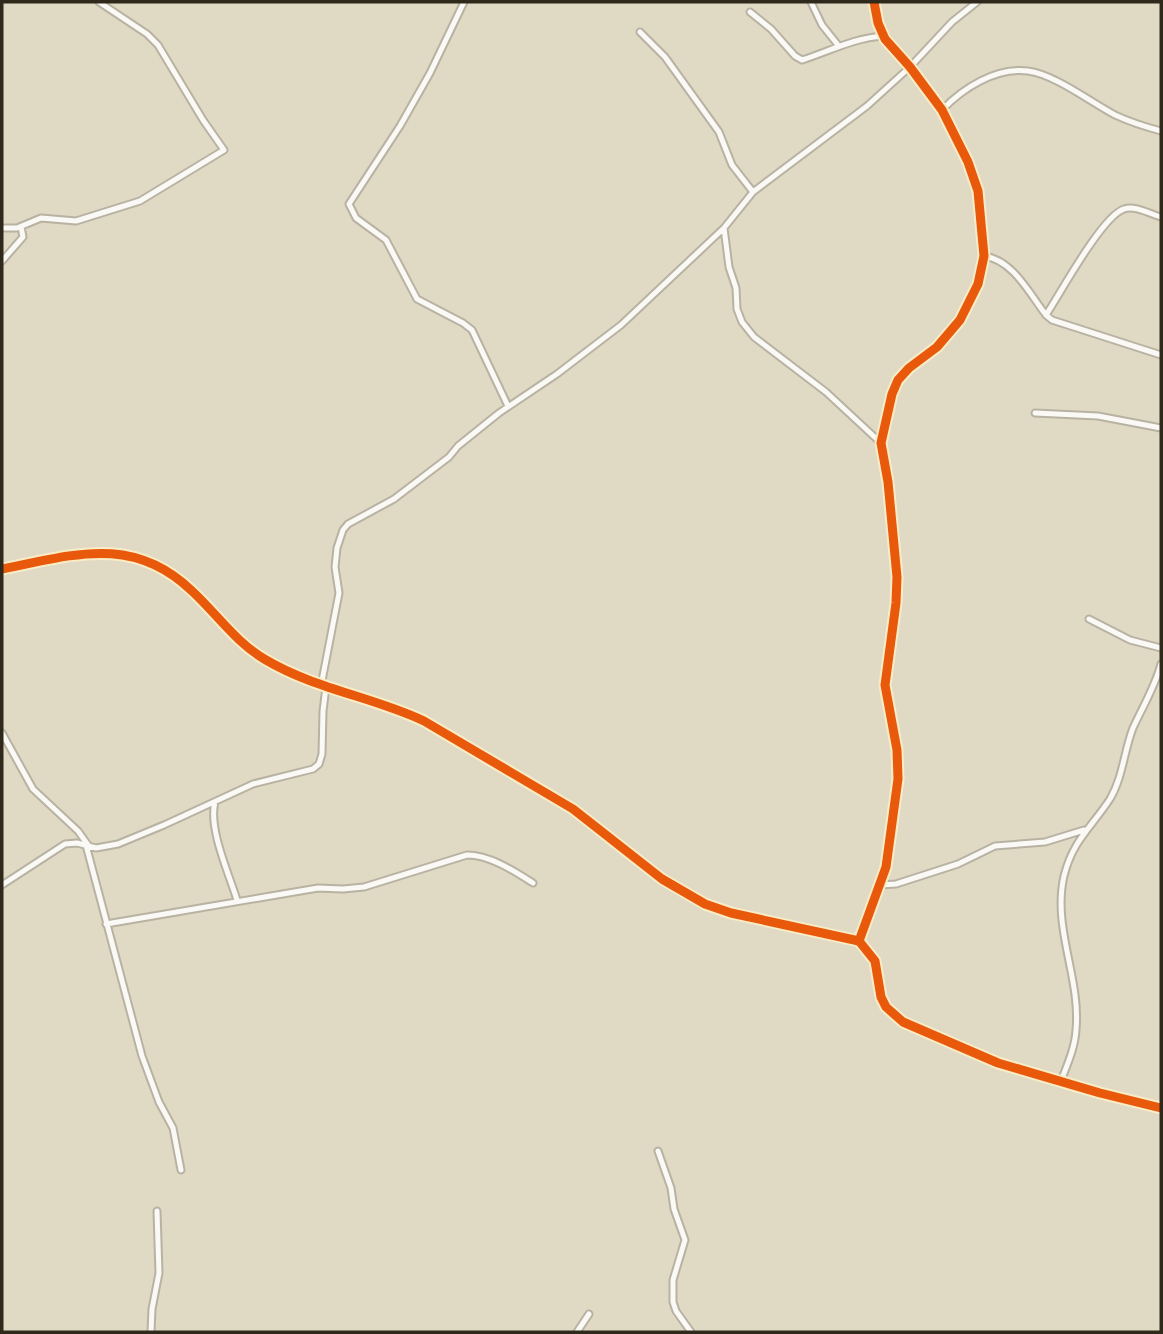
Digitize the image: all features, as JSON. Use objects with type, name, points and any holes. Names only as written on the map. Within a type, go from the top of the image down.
[{"type":"street","points":[[2,228],[21,227],[41,218],[82,220],[140,201],[224,149],[203,120],[158,45],[147,34],[99,2]]},
{"type":"street","points":[[464,2],[426,81],[349,204],[356,218],[386,240],[417,299],[472,330],[508,405]]},
{"type":"street","points":[[811,2],[822,25],[838,45]]},
{"type":"street","points":[[859,941],[880,885],[890,848],[898,765],[886,694],[897,592],[888,482],[881,443],[892,394],[898,380],[937,347],[960,320],[978,284],[984,256],[982,220],[975,181],[965,155],[942,110],[910,66],[883,36],[874,2]]},
{"type":"street","points":[[2,885],[65,844],[77,843],[101,848],[118,844],[253,784],[317,766],[322,754],[324,686],[339,593],[336,558],[343,530],[357,518],[394,499],[449,457],[477,429],[508,405],[557,374],[621,325],[724,228],[753,192],[849,121],[910,66],[952,22],[977,2]]},
{"type":"street","points":[[750,12],[802,60],[822,54],[838,45],[883,36]]},
{"type":"street","points":[[640,32],[665,57],[719,132],[732,165],[753,192]]},
{"type":"street","points":[[942,110],[961,92],[983,79],[1009,72],[1026,71],[1045,76],[1115,115],[1161,131]]},
{"type":"street","points":[[1046,315],[1099,233],[1116,213],[1127,208],[1161,217]]},
{"type":"street","points":[[2,261],[23,237],[21,227]]},
{"type":"street","points":[[724,228],[729,267],[736,288],[737,309],[747,330],[826,392],[881,443]]},
{"type":"street","points":[[984,256],[996,258],[1008,267],[1046,315],[1066,325],[1161,355]]},
{"type":"street","points":[[1035,413],[1098,416],[1161,428]]},
{"type":"street","points":[[2,569],[49,558],[78,555],[116,553],[143,559],[191,589],[253,652],[281,668],[324,686],[424,721],[573,809],[662,879],[705,904],[732,913],[859,941],[875,961],[881,997],[896,1018],[998,1063],[1161,1108]]},
{"type":"street","points":[[1089,619],[1130,640],[1161,648]]},
{"type":"street","points":[[1060,1081],[1071,1056],[1077,1029],[1061,898],[1071,854],[1114,790],[1133,728],[1152,691],[1161,664]]},
{"type":"street","points":[[2,733],[33,789],[78,831],[87,845],[142,1056],[159,1102],[173,1128],[181,1170]]},
{"type":"street","points":[[215,801],[213,816],[237,900]]},
{"type":"street","points":[[880,885],[896,884],[958,864],[995,846],[1045,842],[1087,828]]},
{"type":"street","points":[[106,924],[318,888],[364,887],[467,855],[474,855],[507,868],[533,883]]},
{"type":"street","points":[[658,1151],[685,1240],[673,1280],[673,1302],[691,1332]]},
{"type":"street","points":[[151,1332],[159,1273],[157,1211]]},
{"type":"street","points":[[577,1332],[589,1314]]},
{"type":"cycle path","points":[[859,941],[886,867],[898,779],[897,750],[885,685],[897,577],[888,482],[881,443],[892,394],[898,380],[937,347],[960,320],[978,284],[984,256],[978,191],[968,162],[942,110],[885,39],[878,23],[874,2]]},
{"type":"cycle path","points":[[2,569],[102,553],[125,555],[147,562],[170,573],[192,591],[236,637],[266,660],[324,686],[385,705],[424,721],[573,809],[662,879],[705,904],[731,913],[859,941],[875,961],[881,997],[886,1007],[903,1022],[998,1063],[1161,1108]]}]
